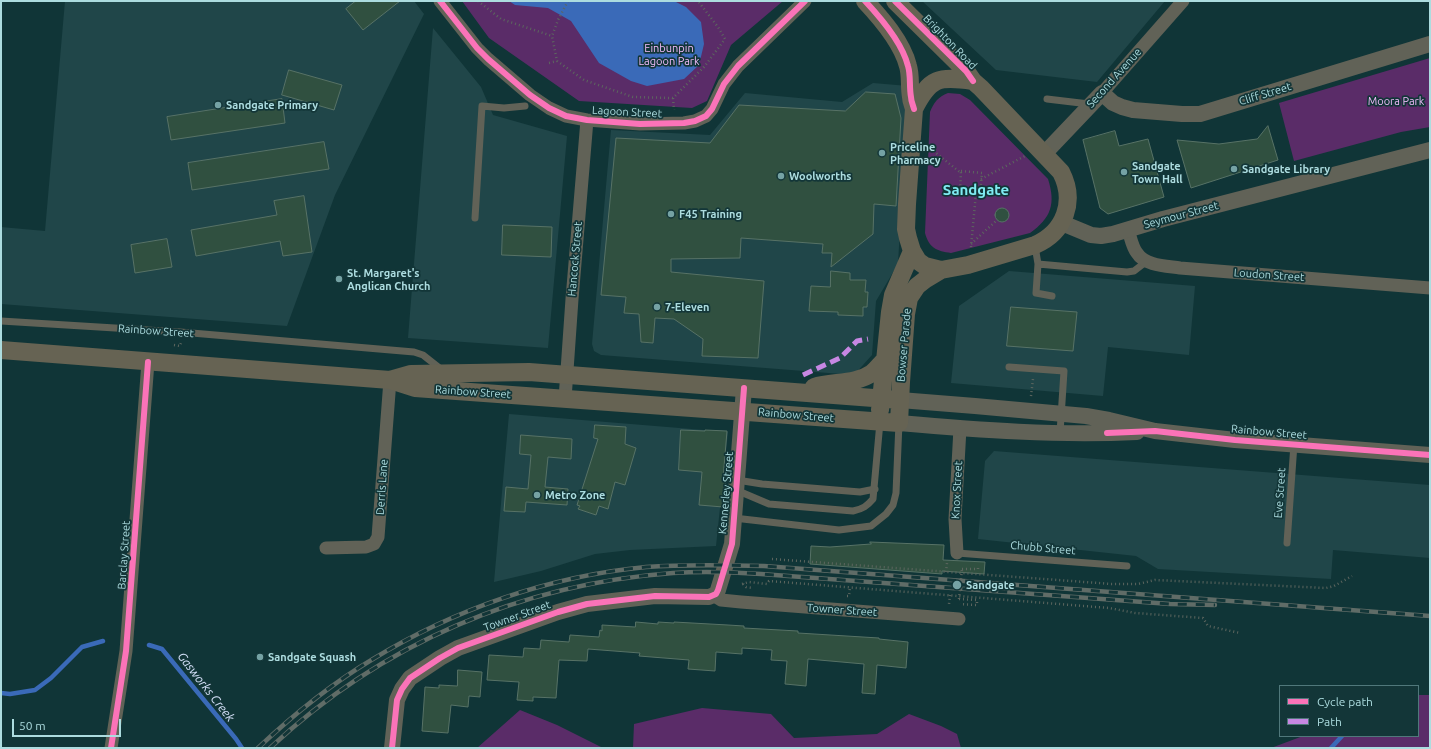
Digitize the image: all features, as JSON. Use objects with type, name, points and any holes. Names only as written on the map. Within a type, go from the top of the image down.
[{"type":"main road","points":[[865,1],[892,33],[904,53],[908,65],[911,80],[910,97],[914,109],[906,229],[912,251],[918,261],[925,266],[941,270],[968,265],[1044,241],[1054,233],[1062,223]]},
{"type":"main road","name":"Brighton Road","points":[[894,1],[966,71],[1036,154],[1061,172],[1067,188],[1066,212],[1062,223]]},
{"type":"main road","name":"Brighton Road","points":[[914,109],[925,90],[935,82],[949,78],[973,81]]},
{"type":"main road","name":"Bowser Parade","points":[[880,421],[881,399],[893,295],[912,251]]},
{"type":"main road","name":"Bowser Parade","points":[[899,423],[906,314],[909,298],[917,286],[926,278],[941,270]]},
{"type":"main road","name":"Rainbow Street","points":[[1,350],[390,380],[415,388],[899,423]]},
{"type":"main road","points":[[796,393],[822,384],[854,381],[865,377],[874,372],[886,359]]},
{"type":"main road","name":"Rainbow Street","points":[[390,380],[411,374],[529,372],[900,400]]},
{"type":"street","name":"Lagoon Street","points":[[440,1],[477,48],[488,59],[530,95],[549,108],[566,116],[587,120],[640,124],[673,124],[695,121],[706,116],[712,109],[724,84],[738,66],[805,1]]},
{"type":"street","name":"Second Avenue","points":[[1036,154],[1097,98],[1183,1]]},
{"type":"street","name":"Cliff Street","points":[[1097,98],[1113,103],[1122,108],[1133,110],[1200,114],[1430,44]]},
{"type":"street","name":"Hancock Street","points":[[565,399],[587,120]]},
{"type":"street","name":"Seymour Street","points":[[1062,223],[1091,235],[1101,236],[1430,150]]},
{"type":"street","points":[[1128,230],[1137,253],[1140,257],[1147,261]]},
{"type":"street","name":"Loudon Street","points":[[1147,261],[1180,268],[1430,288]]},
{"type":"street","name":"Barclay Street","points":[[111,748],[126,651],[148,362]]},
{"type":"street","name":"Derrls Lane","points":[[326,548],[366,547],[374,544],[378,537],[390,380]]},
{"type":"street","name":"Kennerley Street","points":[[713,596],[718,590],[729,556],[737,485],[744,388]]},
{"type":"street","name":"Rainbow Street","points":[[900,400],[1061,413],[1109,420],[1155,431]]},
{"type":"street","name":"Rainbow Street","points":[[899,423],[960,428],[1060,433],[1155,431],[1430,455]]},
{"type":"street","name":"Knox Street","points":[[954,558],[960,428]]},
{"type":"street","name":"Towner Street","points":[[392,748],[397,700],[402,689],[410,678],[458,648],[558,612],[587,604],[655,596],[713,596],[721,600],[741,602],[959,619]]},
{"type":"lane","points":[[1046,99],[1097,98]]},
{"type":"lane","points":[[475,218],[482,106],[504,108],[524,106]]},
{"type":"lane","points":[[1035,245],[1038,264],[1036,293],[1052,296]]},
{"type":"lane","points":[[1038,264],[1127,272],[1134,271],[1147,261]]},
{"type":"lane","name":"Rainbow Street","points":[[1,321],[180,332],[414,352],[423,355],[447,374]]},
{"type":"lane","points":[[1009,367],[1064,371],[1060,433]]},
{"type":"lane","points":[[737,485],[769,504],[853,511],[862,509],[873,499],[880,421]]},
{"type":"lane","points":[[734,518],[839,530],[871,526],[886,514],[893,505],[896,493],[899,423]]},
{"type":"lane","name":"Eve Street","points":[[1287,543],[1294,444]]},
{"type":"lane","points":[[737,485],[762,484],[860,492],[875,489]]},
{"type":"lane","name":"Chubb Street","points":[[954,558],[1127,566]]},
{"type":"path","points":[[478,1],[501,19],[552,36]]},
{"type":"path","points":[[568,1],[552,36],[557,61],[584,80],[633,97],[673,98],[704,67],[725,40],[718,27],[698,1]]},
{"type":"path","points":[[549,63],[557,61]]},
{"type":"path","points":[[673,98],[674,115]]},
{"type":"path","points":[[922,148],[931,150],[961,173]]},
{"type":"path","points":[[981,179],[1036,154]]},
{"type":"path","points":[[961,171],[982,173],[980,193],[960,192],[961,173],[961,171]]},
{"type":"path","points":[[972,249],[971,244],[976,193]]},
{"type":"path","points":[[971,244],[997,220]]},
{"type":"path","points":[[1031,396],[1034,369]]},
{"type":"path","points":[[946,572],[947,563],[954,558]]},
{"type":"path","points":[[772,560],[1112,584],[1138,584],[1155,580],[1326,588],[1334,586],[1352,576]]},
{"type":"path","points":[[950,595],[949,604],[977,606],[977,600],[959,599],[962,569]]},
{"type":"path","points":[[742,584],[749,582],[767,584],[769,581],[1109,608],[1135,613],[1202,618],[1208,626],[1240,634]]},
{"type":"shaded area","name":"Sandgate Primary","points":[[65,1],[414,1],[424,14],[335,195],[287,326],[1,304],[1,227],[45,231]]},
{"type":"shaded area","points":[[922,1],[1165,1],[1097,82],[996,70]]},
{"type":"shaded area","points":[[433,28],[481,87],[493,115],[567,136],[548,348],[408,338]]},
{"type":"shaded area","points":[[873,83],[908,86],[898,264],[876,301],[872,355],[854,375],[601,355],[594,351],[592,344],[611,130],[710,135],[745,93],[842,102]]},
{"type":"shaded area","points":[[1009,271],[1195,286],[1189,355],[1108,347],[1103,396],[951,383],[959,306]]},
{"type":"shaded area","points":[[509,414],[728,432],[716,546],[630,550],[595,554],[541,571],[494,582]]},
{"type":"shaded area","points":[[994,451],[1430,485],[1430,558],[1333,550],[1331,579],[1158,569],[1136,556],[978,539],[985,461]]},
{"type":"green space","name":"Einbunpin Lagoon Park","points":[[462,1],[783,1],[731,45],[707,101],[692,108],[579,101],[489,38]]},
{"type":"green space","name":"Moora Park","points":[[1430,58],[1430,127],[1401,132],[1294,161],[1279,103]]},
{"type":"green space","points":[[948,93],[960,94],[970,100],[1048,179],[1052,196],[1050,210],[1043,222],[1030,233],[951,253],[934,248],[929,242],[925,233],[930,112],[937,100]]},
{"type":"green space","points":[[1419,695],[1430,695],[1430,748],[1271,748],[1300,737],[1419,737]]},
{"type":"green space","points":[[702,708],[771,714],[794,738],[877,734],[909,714],[941,726],[957,734],[961,748],[633,748],[634,724]]},
{"type":"green space","points":[[520,710],[557,725],[603,748],[477,748]]},
{"type":"water","points":[[509,1],[674,1],[686,7],[701,22],[704,44],[699,65],[684,79],[647,86],[631,81],[599,63],[571,21],[548,8],[515,5]]},
{"type":"building","points":[[356,1],[400,1],[363,30],[346,9]]},
{"type":"building","points":[[289,70],[342,85],[334,110],[282,95]]},
{"type":"building","points":[[866,92],[895,94],[901,118],[896,206],[874,204],[873,234],[831,267],[832,253],[822,253],[823,244],[741,238],[740,258],[671,259],[671,272],[764,281],[758,358],[702,356],[703,339],[674,319],[655,318],[653,343],[641,342],[639,314],[624,313],[626,297],[601,295],[616,138],[710,143],[739,105],[845,111]]},
{"type":"building","points":[[282,99],[285,123],[171,140],[167,117]]},
{"type":"building","points":[[1268,126],[1278,160],[1191,188],[1177,140],[1219,144],[1257,139]]},
{"type":"building","name":"Sandgate Town Hall","points":[[1115,131],[1119,146],[1148,139],[1164,197],[1108,214],[1100,208],[1083,140]]},
{"type":"building","points":[[324,142],[329,169],[192,190],[188,163]]},
{"type":"building","points":[[304,196],[312,252],[283,256],[280,241],[196,256],[191,230],[277,215],[274,201]]},
{"type":"building","points":[[999,208],[1005,208],[1009,212],[1009,218],[1005,222],[999,222],[995,218],[995,212]]},
{"type":"building","points":[[503,225],[552,227],[551,257],[502,255]]},
{"type":"building","points":[[167,239],[172,267],[135,273],[131,245]]},
{"type":"building","points":[[831,271],[850,273],[850,280],[866,280],[865,292],[868,292],[867,307],[863,307],[863,316],[838,315],[838,312],[809,311],[811,286],[830,287]]},
{"type":"building","points":[[1011,307],[1077,312],[1073,351],[1007,346]]},
{"type":"building","points":[[595,425],[626,427],[625,444],[636,448],[625,485],[615,482],[608,509],[599,506],[596,515],[578,509],[580,506],[577,505],[598,439],[594,438]]},
{"type":"building","points":[[681,430],[727,431],[723,479],[726,479],[723,507],[699,505],[702,472],[679,470]]},
{"type":"building","points":[[521,435],[572,439],[571,459],[548,457],[545,487],[568,489],[567,505],[526,502],[525,512],[504,511],[506,487],[528,489],[531,455],[520,454]]},
{"type":"building","points":[[870,542],[944,545],[943,560],[985,562],[984,574],[942,571],[942,574],[810,564],[811,546],[830,547],[871,544]]},
{"type":"building","points":[[636,622],[658,624],[658,622],[674,622],[744,626],[744,628],[798,631],[798,633],[879,638],[908,642],[906,668],[877,665],[875,694],[862,693],[864,664],[808,659],[806,686],[785,684],[787,661],[771,660],[772,650],[742,648],[742,654],[716,652],[715,671],[688,669],[689,660],[639,656],[640,653],[588,649],[587,661],[559,660],[556,698],[533,697],[533,701],[517,700],[519,682],[487,680],[489,655],[523,657],[524,648],[540,649],[541,640],[569,642],[570,635],[599,637],[600,630],[602,631],[602,625],[635,627]]},
{"type":"building","points":[[458,670],[482,672],[480,697],[469,696],[468,707],[451,705],[448,733],[422,731],[425,687],[439,688],[439,685],[457,686]]},
{"type":"waterway","points":[[1,693],[10,694],[35,690],[51,678],[82,647],[103,641]]},
{"type":"waterway","name":"Gasworks Creek","points":[[149,645],[162,649],[242,748]]},
{"type":"waterway","points":[[1331,748],[1341,737]]},
{"type":"railway","points":[[258,748],[327,689],[404,641],[470,610],[504,598],[574,578],[610,571],[646,567],[691,565],[764,566],[1430,616]]},
{"type":"railway","points":[[270,748],[313,711],[358,678],[406,650],[456,626],[508,606],[562,590],[617,579],[684,572],[739,573],[1170,604],[1215,605]]},
{"type":"marked path","points":[[803,375],[840,358],[857,341],[868,339]]},
{"type":"cycle path","points":[[440,1],[477,48],[488,59],[530,95],[549,108],[566,116],[587,120],[640,124],[684,123],[695,121],[706,116],[712,109],[724,84],[738,66],[805,1]]},
{"type":"cycle path","points":[[865,1],[878,15],[901,48],[909,70],[911,98],[914,109]]},
{"type":"cycle path","points":[[895,1],[966,71],[973,81]]},
{"type":"cycle path","points":[[111,748],[126,651],[148,362]]},
{"type":"cycle path","points":[[392,748],[397,700],[402,689],[410,678],[458,648],[558,612],[587,604],[655,596],[709,597],[716,594],[732,544],[744,388]]},
{"type":"cycle path","points":[[1107,433],[1155,431],[1235,440],[1430,455]]},
{"type":"place","name":"Sandgate Primary","points":[[218,105]]},
{"type":"place","name":"Priceline Pharmacy","points":[[882,153]]},
{"type":"place","name":"Sandgate Library","points":[[1234,169]]},
{"type":"place","name":"Sandgate Town Hall","points":[[1124,172]]},
{"type":"place","name":"Woolworths","points":[[781,176]]},
{"type":"place","name":"F45 Training","points":[[671,214]]},
{"type":"place","name":"St. Margaret's Anglican Church","points":[[339,279]]},
{"type":"place","name":"7-Eleven","points":[[657,307]]},
{"type":"place","name":"Metro Zone","points":[[537,495]]},
{"type":"place","name":"Sandgate","points":[[957,585]]},
{"type":"place","name":"Sandgate Squash","points":[[260,657]]},
{"type":"district","name":"Sandgate","points":[[976,190]]}]
